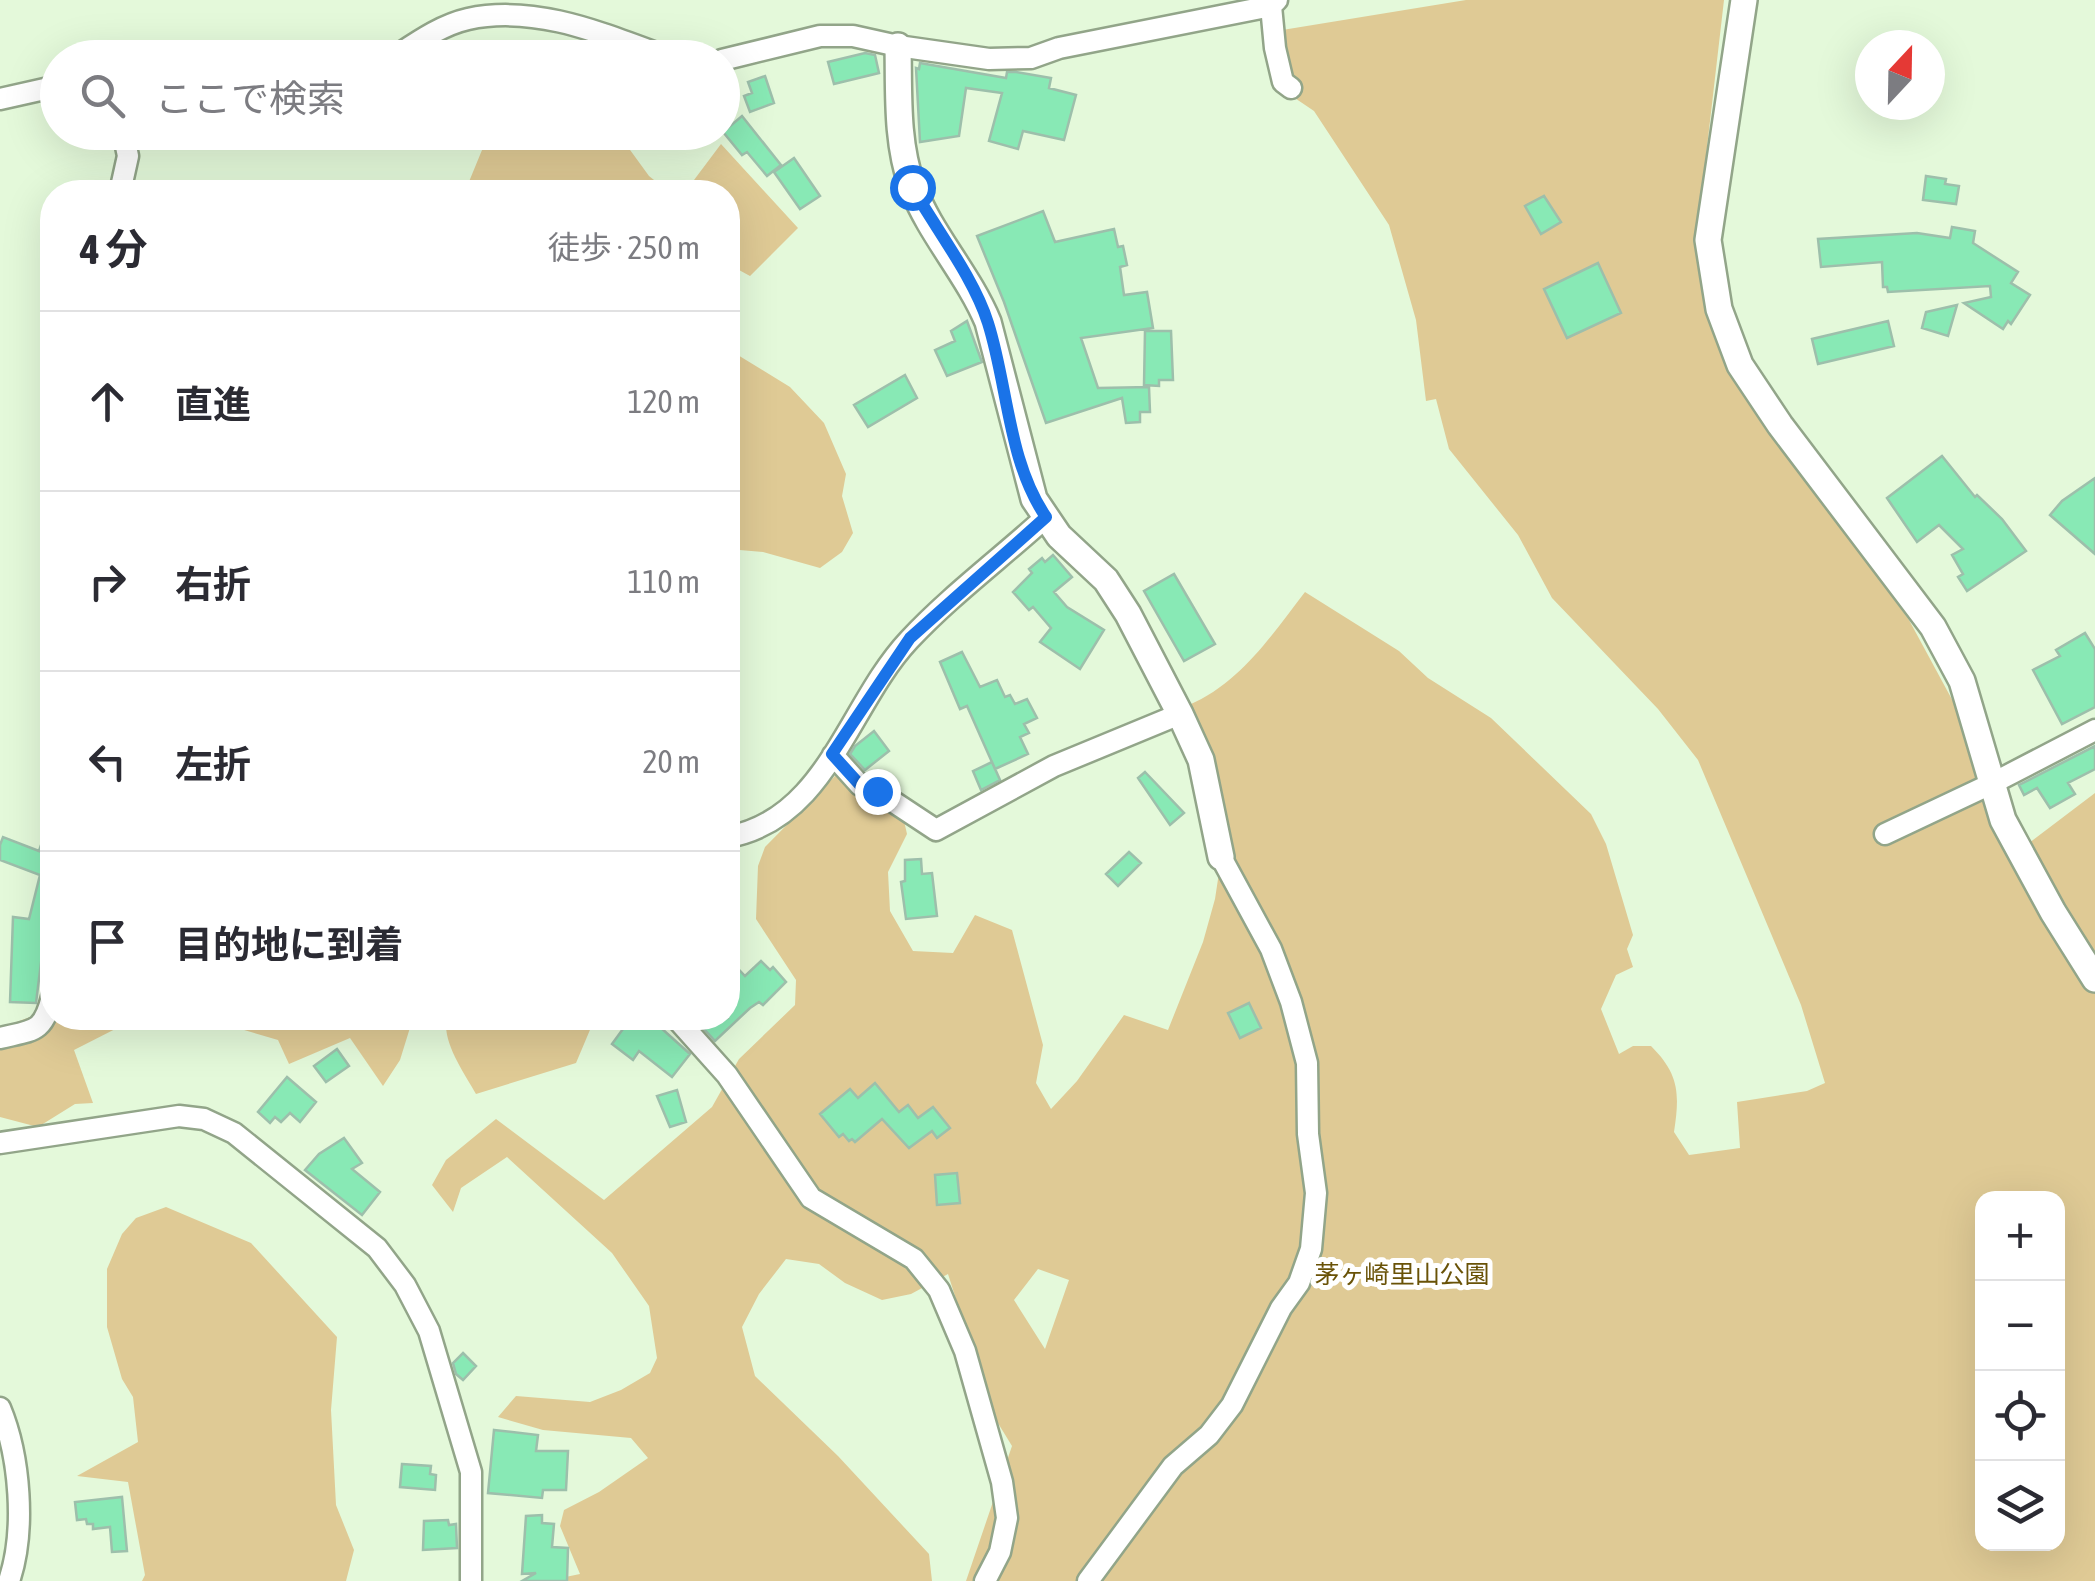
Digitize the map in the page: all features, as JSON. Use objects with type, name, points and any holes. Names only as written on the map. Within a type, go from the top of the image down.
[{"type":"street","points":[[1744,0],[1708,240],[1727,336],[1740,365],[1780,425],[1933,627],[1962,681],[2003,820],[2095,979]]},
{"type":"street","points":[[740,56],[820,36],[852,36],[989,59],[1031,58],[1059,48],[1274,3],[1275,48],[1283,82],[1291,88]]},
{"type":"street","points":[[423,40],[470,18],[502,16],[567,22],[618,40]]},
{"type":"street","points":[[898,46],[900,140],[912,187],[978,298],[988,322],[1034,500],[1058,536],[1106,580],[1180,714],[1201,760],[1222,858],[1271,949],[1292,1002],[1307,1063],[1308,1134],[1316,1193],[1311,1249],[1299,1283],[1281,1308],[1232,1406],[1210,1435],[1174,1466],[1088,1581]]},
{"type":"street","points":[[0,99],[40,90]]},
{"type":"street","points":[[123,180],[127,150]]},
{"type":"street","points":[[740,834],[779,817],[814,787],[910,638],[1046,517]]},
{"type":"street","points":[[832,754],[860,785],[877,791],[936,830],[1054,766],[1180,714]]},
{"type":"street","points":[[1885,834],[1993,784],[2095,730]]},
{"type":"street","points":[[0,1038],[40,1027]]},
{"type":"street","points":[[687,1030],[727,1075],[811,1198],[914,1259],[938,1290],[965,1352],[1002,1482],[1006,1518],[1000,1552],[985,1581]]},
{"type":"street","points":[[0,1143],[179,1116],[204,1119],[234,1133],[376,1248],[405,1285],[429,1331],[471,1472],[471,1581]]},
{"type":"street","points":[[0,1408],[11,1434],[16,1474],[17,1552],[9,1581]]},
{"type":"green space","name":"茅ヶ崎里山公園","points":[[1466,0],[1724,0],[1696,242],[1713,331],[1737,383],[1909,620],[1962,718],[2012,856],[2095,793],[2095,1581],[966,1581],[1012,1446],[993,1415],[948,1274],[911,1294],[882,1300],[845,1283],[819,1264],[786,1259],[759,1294],[742,1327],[755,1376],[838,1456],[929,1554],[932,1581],[546,1581],[580,1574],[560,1526],[564,1510],[599,1492],[648,1458],[631,1438],[543,1430],[498,1417],[516,1396],[590,1402],[650,1373],[657,1358],[649,1306],[612,1253],[507,1157],[461,1188],[453,1212],[432,1185],[446,1160],[496,1119],[604,1200],[712,1107],[739,1059],[795,1005],[796,980],[756,919],[758,866],[765,847],[835,776],[875,773],[895,781],[907,834],[888,872],[890,911],[913,951],[953,953],[975,915],[1012,930],[1043,1045],[1036,1083],[1051,1109],[1077,1081],[1124,1015],[1168,1030],[1203,942],[1215,899],[1225,833],[1189,705],[1239,671],[1305,592],[1399,651],[1428,678],[1491,718],[1591,814],[1606,844],[1633,935],[1627,949],[1633,967],[1616,975],[1601,1009],[1619,1054],[1633,1046],[1651,1046],[1667,1066],[1677,1095],[1674,1132],[1689,1155],[1740,1148],[1737,1102],[1807,1091],[1825,1083],[1801,1005],[1698,760],[1658,709],[1552,598],[1518,535],[1449,449],[1436,399],[1426,401],[1416,320],[1389,225],[1314,111],[1277,86],[1264,33]],"holes":[[[1038,1269],[1069,1280],[1045,1349],[1014,1300]]]},
{"type":"green space","points":[[482,150],[630,150],[654,180],[470,180]]},
{"type":"green space","points":[[716,150],[726,150],[798,228],[750,276],[740,271],[740,180],[694,180]]},
{"type":"green space","points":[[740,356],[790,387],[824,423],[846,474],[842,496],[853,533],[842,552],[820,568],[763,552],[740,550]]},
{"type":"green space","points":[[40,1013],[40,1030],[113,1030],[74,1050],[93,1103],[75,1104],[38,1127],[0,1117],[0,1028]]},
{"type":"green space","points":[[244,1030],[409,1030],[400,1060],[383,1086],[350,1038],[289,1064],[278,1040]]},
{"type":"green space","points":[[446,1030],[590,1030],[576,1063],[476,1094]]},
{"type":"green space","points":[[166,1207],[251,1243],[337,1337],[331,1410],[336,1505],[354,1550],[346,1581],[142,1581],[145,1575],[128,1482],[77,1476],[138,1442],[133,1397],[122,1379],[107,1327],[107,1269],[122,1234],[136,1218]]},
{"type":"building","points":[[865,53],[875,55],[879,73],[834,84],[828,62]]},
{"type":"building","points":[[920,63],[1006,78],[1007,72],[1016,72],[1051,78],[1049,88],[1076,95],[1064,140],[1023,131],[1018,149],[989,141],[1002,93],[966,88],[959,136],[920,142],[916,68]]},
{"type":"building","points":[[765,76],[774,103],[750,112],[744,96],[752,93],[748,82]]},
{"type":"building","points":[[740,118],[781,165],[767,176],[747,152],[742,155],[738,150]]},
{"type":"building","points":[[794,158],[820,196],[800,209],[774,172]]},
{"type":"building","points":[[1926,176],[1959,186],[1956,204],[1923,200]]},
{"type":"building","points":[[1544,196],[1561,222],[1541,234],[1525,206]]},
{"type":"building","points":[[1043,211],[1055,242],[1114,229],[1127,265],[1120,267],[1124,295],[1147,292],[1153,328],[1081,338],[1098,388],[1149,387],[1150,412],[1140,412],[1140,422],[1126,423],[1122,398],[1046,423],[977,236]]},
{"type":"building","points":[[1952,227],[1975,231],[1973,243],[2018,272],[2011,283],[2030,295],[2011,324],[2008,321],[2003,329],[1964,303],[1991,297],[1990,286],[1888,292],[1883,287],[1882,262],[1821,267],[1818,239],[1917,233],[1950,238]]},
{"type":"building","points":[[1598,263],[1621,313],[1567,338],[1544,289]]},
{"type":"building","points":[[1957,305],[1948,336],[1922,328],[1926,312]]},
{"type":"building","points":[[967,321],[982,362],[947,376],[935,350],[955,341],[951,331]]},
{"type":"building","points":[[1888,321],[1894,346],[1818,364],[1812,339]]},
{"type":"building","points":[[1145,331],[1171,331],[1173,380],[1159,380],[1159,386],[1144,385]]},
{"type":"building","points":[[905,375],[917,398],[868,427],[854,405]]},
{"type":"building","points":[[1942,456],[1975,497],[2002,519],[2026,551],[1967,591],[1952,555],[1963,549],[1939,525],[1917,542],[1887,498]]},
{"type":"building","points":[[2095,478],[2095,554],[2050,515],[2062,501]]},
{"type":"building","points":[[1053,555],[1072,577],[1054,592],[1067,607],[1104,630],[1080,669],[1040,642],[1051,628],[1013,592],[1032,573],[1029,569]]},
{"type":"building","points":[[1174,574],[1215,644],[1184,661],[1144,591]]},
{"type":"building","points":[[2085,633],[2095,649],[2095,707],[2062,724],[2033,670],[2060,656],[2056,650]]},
{"type":"building","points":[[962,652],[980,687],[997,680],[1005,697],[1010,695],[1015,704],[1027,699],[1037,718],[1024,724],[1029,733],[1020,737],[1028,754],[995,769],[967,706],[960,709],[940,662]]},
{"type":"building","points":[[874,731],[889,751],[865,770],[850,754]]},
{"type":"building","points":[[2095,746],[2095,769],[2068,783],[2075,794],[2050,808],[2037,788],[2024,795],[2019,785]]},
{"type":"building","points":[[992,762],[1000,780],[981,790],[973,771]]},
{"type":"building","points":[[1145,772],[1184,813],[1170,825],[1138,778]]},
{"type":"building","points":[[3,837],[39,851],[40,848],[40,875],[0,860]]},
{"type":"building","points":[[1129,852],[1141,863],[1118,886],[1106,874]]},
{"type":"building","points":[[921,859],[922,874],[932,873],[937,916],[906,919],[901,882],[905,881],[905,860]]},
{"type":"building","points":[[40,875],[36,1003],[10,1002],[13,917],[29,919]]},
{"type":"building","points":[[761,961],[770,970],[773,967],[786,982],[763,1005],[759,1002],[740,1017],[740,971],[745,976]]},
{"type":"building","points":[[1249,1003],[1261,1028],[1240,1038],[1228,1013]]},
{"type":"building","points":[[622,1030],[663,1030],[690,1054],[672,1077],[639,1051],[633,1060],[612,1044]]},
{"type":"building","points":[[705,1030],[727,1030],[715,1041]]},
{"type":"building","points":[[337,1049],[349,1066],[326,1082],[314,1066]]},
{"type":"building","points":[[287,1077],[316,1102],[300,1122],[290,1113],[281,1122],[275,1117],[270,1123],[258,1112]]},
{"type":"building","points":[[875,1083],[899,1112],[908,1105],[918,1118],[933,1107],[950,1128],[937,1138],[932,1131],[909,1148],[882,1119],[855,1142],[843,1134],[839,1137],[820,1114],[850,1089],[858,1098]]},
{"type":"building","points":[[677,1090],[686,1122],[670,1127],[657,1096]]},
{"type":"building","points":[[344,1138],[362,1163],[352,1169],[380,1192],[362,1215],[305,1170],[319,1154]]},
{"type":"building","points":[[957,1173],[960,1203],[937,1205],[935,1175]]},
{"type":"building","points":[[463,1353],[476,1366],[463,1380],[453,1363]]},
{"type":"building","points":[[494,1430],[538,1435],[536,1451],[568,1451],[566,1490],[543,1490],[542,1498],[488,1493]]},
{"type":"building","points":[[402,1464],[431,1466],[430,1474],[436,1475],[435,1490],[400,1487]]},
{"type":"building","points":[[122,1497],[127,1551],[112,1552],[110,1527],[93,1529],[86,1519],[77,1520],[75,1502]]},
{"type":"building","points":[[542,1515],[542,1523],[554,1524],[552,1547],[568,1548],[567,1581],[522,1581],[536,1573],[522,1574],[526,1516]]},
{"type":"building","points":[[448,1520],[449,1525],[456,1524],[457,1548],[423,1550],[424,1521]]},
{"type":"route","points":[[877,791],[860,785],[832,754],[910,638],[1046,517],[1034,500],[1022,464],[988,322],[978,298],[912,187]]}]
